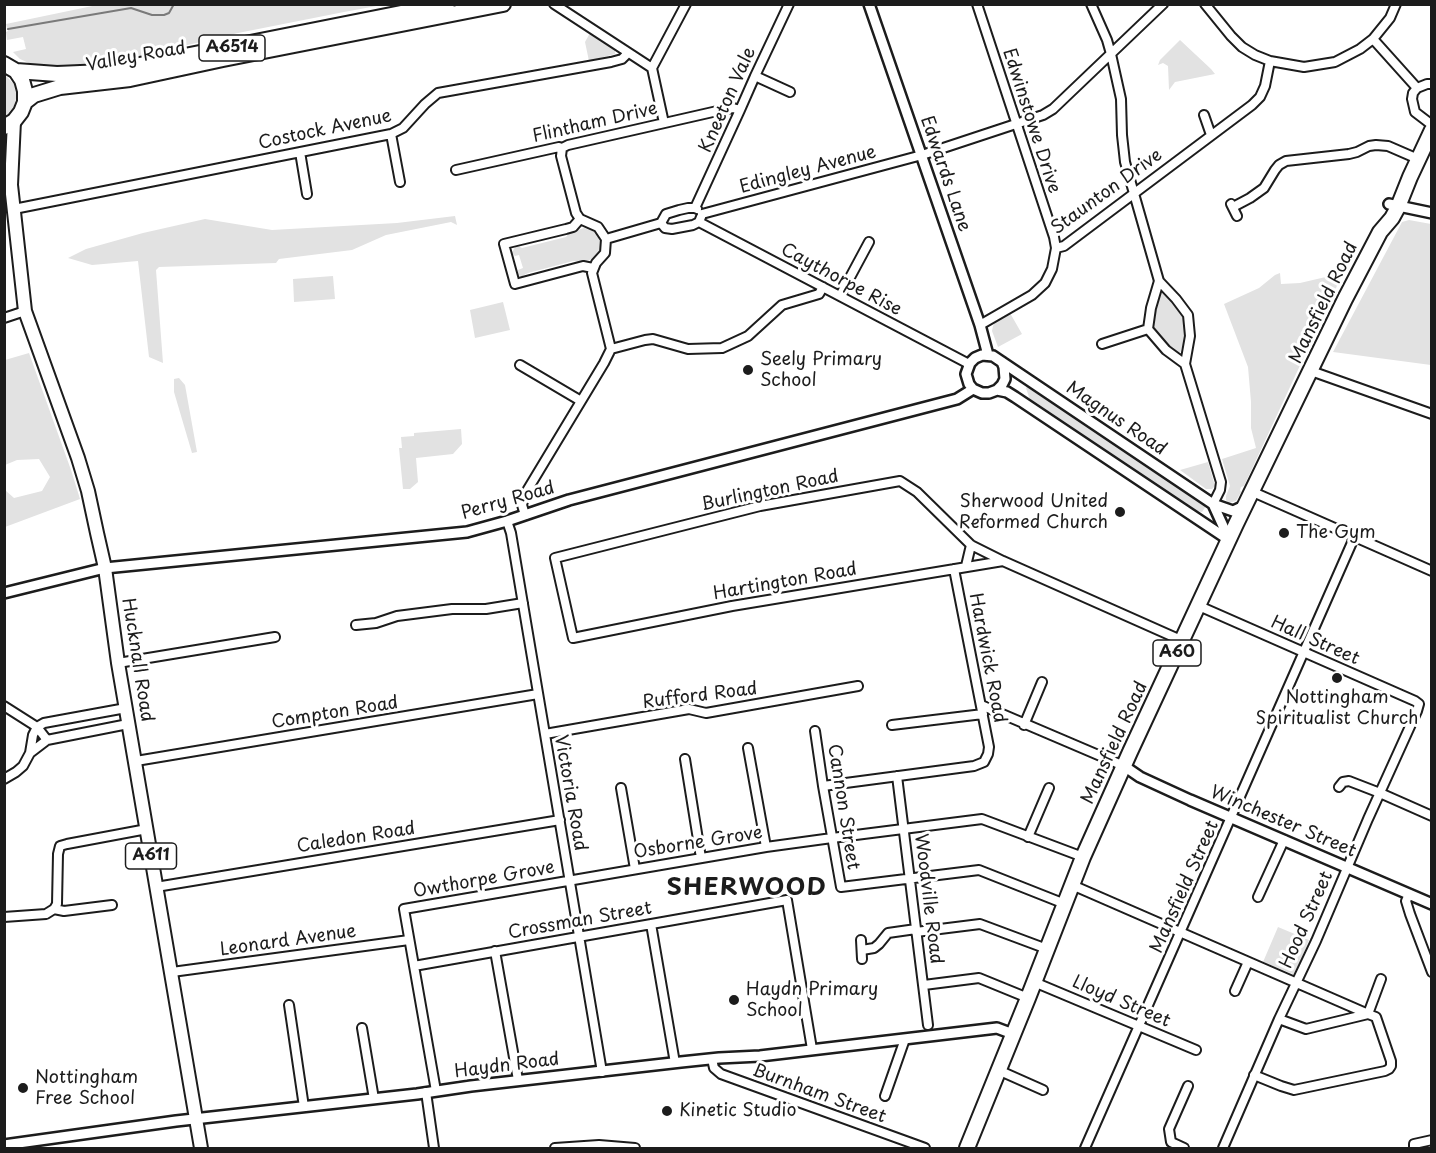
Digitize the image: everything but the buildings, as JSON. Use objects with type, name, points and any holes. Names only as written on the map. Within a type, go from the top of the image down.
[{"type":"highway","name":"Valley Road","points":[[8,65],[57,74],[104,72],[447,4]]},
{"type":"highway","name":"Valley Road","points":[[25,102],[34,95],[60,87],[130,79],[503,4]]},
{"type":"highway","points":[[8,65],[22,80],[25,91],[25,102],[21,112],[9,124]]},
{"type":"highway","name":"Mansfield Road","points":[[967,1149],[1083,857],[1124,766],[1354,280],[1380,232],[1392,218],[1394,205],[1410,177],[1431,130]]},
{"type":"main road","name":"Hucknall Road","points":[[9,124],[11,217],[25,311],[85,480],[105,568],[128,724],[201,1149]]},
{"type":"main road","name":"Hucknall Road","points":[[4,168],[11,185]]},
{"type":"street","points":[[554,4],[652,68]]},
{"type":"street","points":[[664,123],[652,68],[686,4]]},
{"type":"street","name":"Kneeton Vale","points":[[699,214],[754,76],[789,4]]},
{"type":"street","name":"Edwards Lane","points":[[869,4],[980,325],[988,355]]},
{"type":"street","name":"Edwinstowe Drive","points":[[977,4],[1056,248]]},
{"type":"street","points":[[1091,4],[1111,54],[1122,99],[1125,162],[1159,281],[1188,315],[1190,336],[1185,364],[1221,482],[1213,504],[1201,521]]},
{"type":"street","name":"Edingley Avenue","points":[[606,239],[661,223],[666,214],[679,210],[699,214],[922,155],[1043,115],[1053,109],[1163,4]]},
{"type":"street","points":[[1204,4],[1231,36],[1255,56],[1305,67],[1335,62],[1373,39],[1390,18],[1396,4]]},
{"type":"street","points":[[1373,39],[1417,88]]},
{"type":"street","name":"Costock Avenue","points":[[11,217],[300,152],[391,134],[403,128],[438,93],[611,62],[622,59],[628,53]]},
{"type":"street","name":"Staunton Drive","points":[[980,325],[1032,295],[1045,283],[1052,268],[1056,248],[1064,246],[1252,105],[1260,97],[1265,86],[1270,61]]},
{"type":"street","points":[[754,76],[790,92]]},
{"type":"street","points":[[1431,84],[1417,88],[1412,99],[1413,107],[1431,125]]},
{"type":"street","name":"Flintham Drive","points":[[456,170],[562,148],[726,109],[740,110]]},
{"type":"street","points":[[1204,114],[1211,135]]},
{"type":"street","points":[[391,134],[400,182]]},
{"type":"street","points":[[1237,216],[1232,205],[1250,198],[1264,188],[1279,165],[1286,161],[1354,153],[1376,145],[1388,146],[1418,159]]},
{"type":"street","points":[[525,515],[522,505],[525,494],[611,349],[592,273],[593,268],[605,253],[606,239],[598,227],[580,219],[576,213],[561,156],[562,148]]},
{"type":"street","points":[[300,152],[307,194]]},
{"type":"street","points":[[1394,205],[1431,213]]},
{"type":"street","name":"Edingley Avenue","points":[[661,223],[665,228],[672,229],[693,225],[699,214]]},
{"type":"street","name":"Caythorpe Rise","points":[[699,214],[823,287],[969,364]]},
{"type":"street","points":[[580,219],[566,229],[504,244],[515,284],[584,266],[593,268]]},
{"type":"street","points":[[840,296],[869,242]]},
{"type":"street","points":[[1159,281],[1148,329],[1166,350],[1185,364]]},
{"type":"street","points":[[611,349],[653,339],[688,350],[722,348],[748,336],[782,305],[819,294],[823,287]]},
{"type":"street","points":[[4,318],[25,311]]},
{"type":"street","points":[[1102,344],[1148,329]]},
{"type":"street","points":[[982,355],[993,356],[1002,362],[1004,367],[1005,379],[1002,385],[989,393],[982,393],[974,389],[967,379],[969,364],[982,355]]},
{"type":"street","name":"Magnus Road","points":[[1002,362],[1213,504],[1233,511],[1250,499]]},
{"type":"street","points":[[520,365],[581,401]]},
{"type":"street","points":[[1311,371],[1431,414]]},
{"type":"street","name":"Perry Road","points":[[4,593],[105,568],[467,532],[569,500],[957,399],[974,389]]},
{"type":"street","points":[[997,390],[1015,397],[1229,540]]},
{"type":"street","name":"Burlington Road","points":[[573,638],[555,558],[760,506],[900,481],[917,492],[971,545],[1183,640]]},
{"type":"street","points":[[1250,499],[1354,538],[1431,571]]},
{"type":"street","points":[[1213,504],[1229,540]]},
{"type":"street","name":"Victoria Road","points":[[507,521],[511,533],[602,1072]]},
{"type":"street","name":"Mansfield Street","points":[[1085,1149],[1354,538]]},
{"type":"street","points":[[966,566],[971,545]]},
{"type":"street","name":"Hartington Road","points":[[573,638],[732,606],[1003,561]]},
{"type":"street","name":"Hardwick Road","points":[[897,777],[974,766],[984,762],[988,754],[989,747],[983,714],[954,568]]},
{"type":"street","points":[[356,625],[376,623],[397,616],[425,617],[452,609],[486,609],[523,603]]},
{"type":"street","name":"Hall Street","points":[[1199,606],[1419,704]]},
{"type":"street","points":[[118,663],[276,637]]},
{"type":"street","points":[[1024,725],[1042,682]]},
{"type":"street","name":"Rufford Road","points":[[545,734],[689,709],[706,713],[858,687]]},
{"type":"street","name":"Compton Road","points":[[136,761],[538,694]]},
{"type":"street","name":"Hood Street","points":[[1223,1149],[1419,704]]},
{"type":"street","points":[[981,705],[1124,766]]},
{"type":"street","points":[[4,706],[37,727],[47,740]]},
{"type":"street","points":[[4,778],[23,766],[30,753],[37,727],[47,722],[126,708]]},
{"type":"street","points":[[892,725],[983,714]]},
{"type":"street","points":[[30,753],[47,740],[128,724]]},
{"type":"street","name":"Cannon Street","points":[[815,731],[841,887],[910,878]]},
{"type":"street","points":[[748,748],[766,847]]},
{"type":"street","points":[[685,759],[701,858]]},
{"type":"street","name":"Winchester Street","points":[[1124,766],[1140,777],[1231,818],[1431,904]]},
{"type":"street","points":[[823,786],[897,777]]},
{"type":"street","name":"Woodville Road","points":[[897,777],[928,1024]]},
{"type":"street","points":[[1339,787],[1343,782],[1349,782],[1431,816]]},
{"type":"street","points":[[621,788],[635,869]]},
{"type":"street","points":[[1028,837],[1049,788]]},
{"type":"street","name":"Osborne Grove","points":[[570,881],[766,847],[982,819],[1083,857]]},
{"type":"street","name":"Caledon Road","points":[[156,887],[560,820]]},
{"type":"street","points":[[4,917],[46,914],[54,909],[57,904],[60,846],[147,829]]},
{"type":"street","points":[[1258,897],[1284,840]]},
{"type":"street","points":[[910,878],[979,870],[1065,904]]},
{"type":"street","name":"Owthorpe Grove","points":[[409,940],[404,909],[570,881]]},
{"type":"street","points":[[1072,885],[1376,1017],[1391,1061],[1391,1066],[1387,1071],[1294,1090],[1254,1075]]},
{"type":"street","points":[[1409,894],[1406,901],[1431,972]]},
{"type":"street","name":"Crossman Street","points":[[414,966],[787,900],[812,1049]]},
{"type":"street","points":[[54,909],[64,911],[112,905]]},
{"type":"street","points":[[651,924],[675,1063]]},
{"type":"street","points":[[862,950],[874,948],[888,933],[980,924],[1047,949]]},
{"type":"street","points":[[409,940],[431,1092],[434,1149]]},
{"type":"street","name":"Leonard Avenue","points":[[172,972],[409,940]]},
{"type":"street","points":[[861,940],[862,959]]},
{"type":"street","points":[[495,951],[518,1080]]},
{"type":"street","points":[[1235,991],[1248,962]]},
{"type":"street","points":[[924,985],[979,978],[1028,998]]},
{"type":"street","points":[[1368,1014],[1381,979]]},
{"type":"street","name":"Lloyd Street","points":[[1034,982],[1196,1050]]},
{"type":"street","points":[[289,1005],[304,1107]]},
{"type":"street","points":[[1279,1019],[1306,1029],[1368,1014]]},
{"type":"street","points":[[362,1028],[374,1099]]},
{"type":"street","name":"Haydn Road","points":[[7,1146],[196,1119],[518,1080],[760,1056],[997,1028],[1013,1034]]},
{"type":"street","points":[[885,1096],[905,1039]]},
{"type":"street","name":"Burnham Street","points":[[712,1059],[714,1068],[721,1074],[925,1149]]},
{"type":"street","points":[[998,1070],[1043,1090]]},
{"type":"street","points":[[1184,1149],[1171,1142],[1169,1129],[1188,1086]]},
{"type":"street","points":[[1414,1149],[1414,1144],[1431,1140]]},
{"type":"street","points":[[555,1149],[599,1145],[635,1149]]},
{"type":"shaded area","points":[[102,4],[395,5],[344,12],[93,64],[31,64],[20,59],[13,52],[26,49],[23,37],[7,40],[6,24]]},
{"type":"shaded area","points":[[590,33],[615,50],[615,54],[589,61],[585,42]]},
{"type":"shaded area","points":[[1180,40],[1215,74],[1175,82],[1169,90],[1168,66],[1163,63],[1158,65],[1160,60]]},
{"type":"shaded area","points":[[4,74],[14,84],[17,95],[14,106],[5,117]]},
{"type":"shaded area","points":[[455,216],[457,225],[451,222],[386,235],[352,250],[279,259],[276,263],[159,267],[156,270],[163,363],[149,357],[138,261],[92,265],[68,258],[86,249],[205,219],[272,230],[397,223]]},
{"type":"shaded area","points":[[1409,220],[1431,224],[1431,365],[1333,352],[1402,222]]},
{"type":"shaded area","points":[[584,228],[596,233],[600,241],[600,250],[592,259],[584,262],[573,261],[522,276],[517,275],[518,270],[523,268],[519,255],[515,256],[512,253],[515,247],[522,248],[566,237],[569,233]]},
{"type":"shaded area","points":[[1280,273],[1281,284],[1300,283],[1343,273],[1244,486],[1241,487],[1236,501],[1229,503],[1226,496],[1230,486],[1222,459],[1256,448],[1251,428],[1248,367],[1224,304],[1259,288]]},
{"type":"shaded area","points":[[333,276],[335,299],[294,302],[293,279]]},
{"type":"shaded area","points":[[1159,292],[1163,292],[1176,304],[1186,322],[1187,334],[1180,353],[1172,349],[1154,328]]},
{"type":"shaded area","points":[[503,302],[510,330],[475,338],[470,310]]},
{"type":"shaded area","points":[[1010,313],[1022,334],[998,347],[992,331],[993,326],[995,322]]},
{"type":"shaded area","points":[[29,353],[80,499],[5,527],[5,490],[14,498],[42,491],[50,477],[39,459],[17,460],[5,465],[5,360]]},
{"type":"shaded area","points":[[179,378],[185,385],[197,452],[192,453],[174,392],[174,379]]},
{"type":"shaded area","points":[[1028,386],[1203,501],[1206,506],[1202,512],[1197,511],[1031,403],[1026,388]]},
{"type":"shaded area","points":[[461,429],[462,444],[453,454],[416,458],[418,482],[410,489],[403,489],[399,448],[402,448],[401,437],[414,436],[414,433]]},
{"type":"shaded area","points":[[1208,462],[1215,486],[1212,489],[1206,489],[1180,470]]},
{"type":"shaded area","points":[[1278,927],[1309,940],[1295,975],[1263,962]]},
{"type":"waterway","points":[[8,29],[131,8],[152,15],[164,15],[169,13],[174,4]]},
{"type":"place","name":"Seely Primary School","points":[[748,370]]},
{"type":"place","name":"Sherwood United Reformed Church","points":[[1120,512]]},
{"type":"place","name":"The Gym","points":[[1284,533]]},
{"type":"place","name":"Nottingham Spiritualist Church","points":[[1337,678]]},
{"type":"place","name":"Haydn Primary School","points":[[734,1000]]},
{"type":"place","name":"Nottingham Free School","points":[[23,1088]]},
{"type":"place","name":"Kinetic Studio","points":[[667,1111]]},
{"type":"district","name":"SHERWOOD","points":[[747,888]]}]
